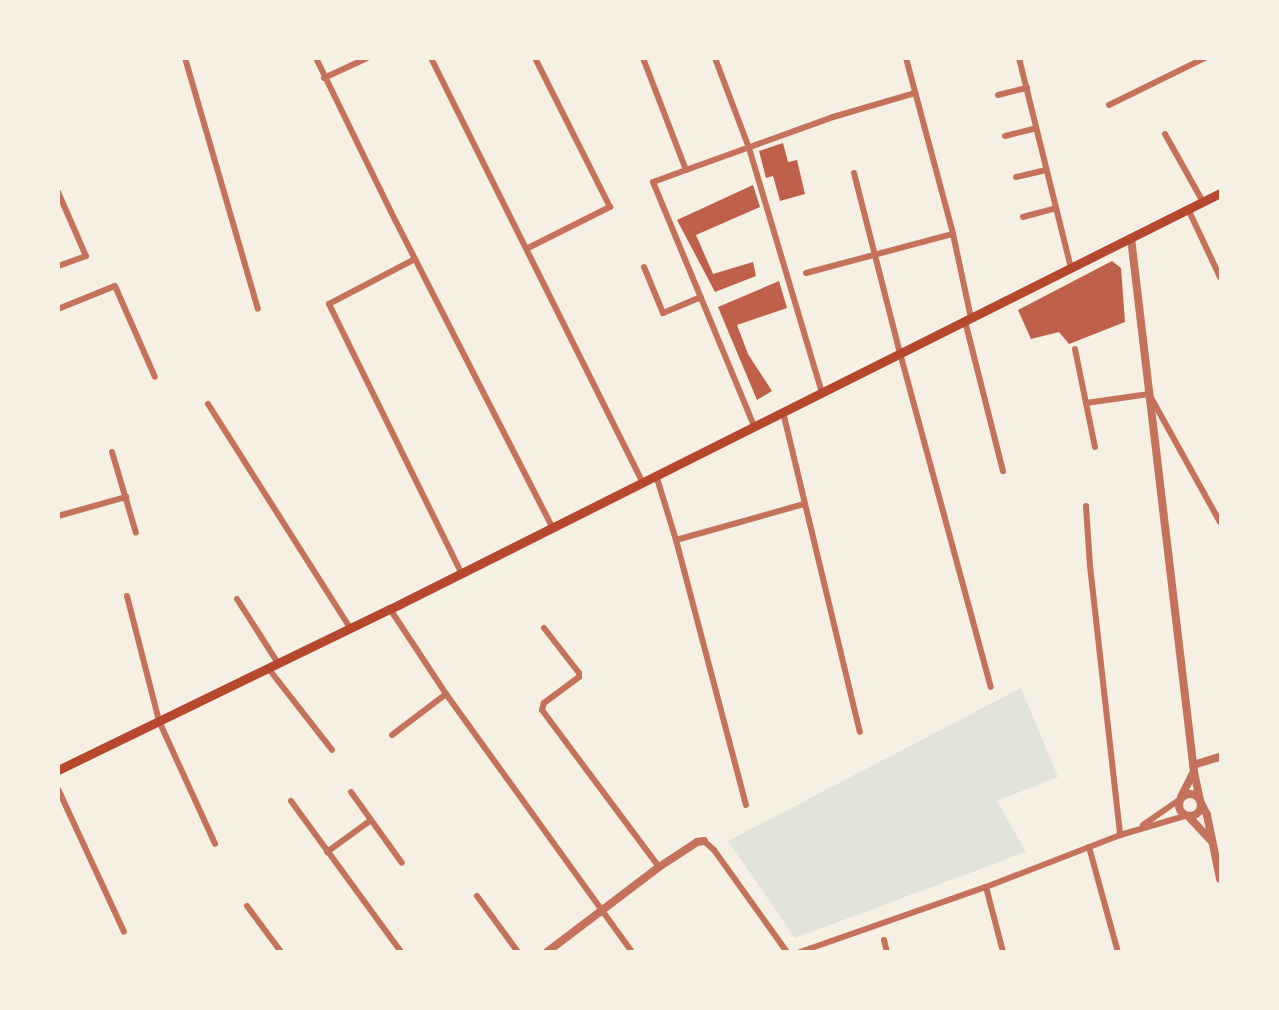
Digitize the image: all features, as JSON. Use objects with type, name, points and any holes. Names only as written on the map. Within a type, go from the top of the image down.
[{"type":"main road","points":[[58,770],[390,609],[1221,193]]},
{"type":"street","points":[[185,58],[258,309]]},
{"type":"street","points":[[316,58],[415,259],[552,527]]},
{"type":"street","points":[[324,78],[367,58]]},
{"type":"street","points":[[431,58],[528,248],[642,482]]},
{"type":"street","points":[[528,248],[610,207],[535,58]]},
{"type":"street","points":[[644,58],[686,170]]},
{"type":"street","points":[[715,58],[749,148],[822,393]]},
{"type":"street","points":[[906,58],[953,234],[968,319],[1003,471]]},
{"type":"street","points":[[1019,58],[1071,268]]},
{"type":"street","points":[[1109,105],[1205,58]]},
{"type":"street","points":[[998,95],[1027,88]]},
{"type":"street","points":[[753,426],[653,182],[833,117],[915,93]]},
{"type":"street","points":[[1005,136],[1036,128]]},
{"type":"street","points":[[1165,134],[1203,202]]},
{"type":"street","points":[[1016,177],[1046,170]]},
{"type":"street","points":[[854,173],[877,255],[900,353],[991,687]]},
{"type":"street","points":[[58,192],[86,256],[58,266]]},
{"type":"street","points":[[1023,217],[1056,208]]},
{"type":"street","points":[[1188,209],[1221,276]]},
{"type":"street","points":[[806,273],[953,234]]},
{"type":"street","points":[[1131,238],[1194,769],[1200,802],[1207,815],[1221,879]]},
{"type":"street","points":[[415,259],[329,304],[462,572]]},
{"type":"street","points":[[644,267],[663,313],[701,297]]},
{"type":"street","points":[[58,309],[115,286],[155,377]]},
{"type":"street","points":[[1075,349],[1095,447]]},
{"type":"street","points":[[1086,403],[1149,394]]},
{"type":"street","points":[[1149,394],[1221,522]]},
{"type":"street","points":[[208,404],[350,628]]},
{"type":"street","points":[[783,412],[860,732]]},
{"type":"street","points":[[112,452],[136,533]]},
{"type":"street","points":[[656,475],[676,540],[746,805]]},
{"type":"street","points":[[58,516],[126,497]]},
{"type":"street","points":[[676,540],[804,504]]},
{"type":"street","points":[[1086,506],[1090,566],[1120,835]]},
{"type":"street","points":[[127,596],[159,721],[215,844]]},
{"type":"street","points":[[237,599],[279,663]]},
{"type":"street","points":[[390,609],[446,694],[632,951]]},
{"type":"street","points":[[544,628],[579,673],[579,677],[544,703],[542,710],[659,867]]},
{"type":"street","points":[[268,668],[332,750]]},
{"type":"street","points":[[392,735],[446,694]]},
{"type":"street","points":[[1212,842],[1180,811],[1180,799],[1194,769],[1221,757]]},
{"type":"street","points":[[58,789],[124,932]]},
{"type":"street","points":[[351,792],[402,862]]},
{"type":"street","points":[[1138,829],[1180,799],[1191,794],[1200,802]]},
{"type":"street","points":[[291,801],[401,951]]},
{"type":"street","points":[[800,951],[986,887],[1120,835],[1198,813],[1200,802]]},
{"type":"street","points":[[327,852],[371,820]]},
{"type":"street","points":[[549,951],[659,867],[697,842],[704,841],[714,850],[787,951]]},
{"type":"street","points":[[1089,847],[1118,951]]},
{"type":"street","points":[[986,887],[1003,951]]},
{"type":"street","points":[[477,896],[518,951]]},
{"type":"street","points":[[247,906],[281,951]]},
{"type":"street","points":[[884,940],[887,951]]},
{"type":"shaded area","points":[[1021,688],[1058,777],[997,801],[1026,852],[795,938],[728,841]]},
{"type":"building","points":[[783,143],[788,162],[797,160],[805,194],[780,201],[773,176],[766,178],[759,151]]},
{"type":"building","points":[[753,185],[760,207],[696,235],[713,274],[753,262],[756,276],[715,292],[677,220]]},
{"type":"building","points":[[1112,261],[1121,268],[1125,322],[1069,344],[1059,332],[1031,339],[1018,310]]},
{"type":"building","points":[[779,281],[787,308],[737,325],[748,354],[772,391],[757,400],[718,307]]}]
